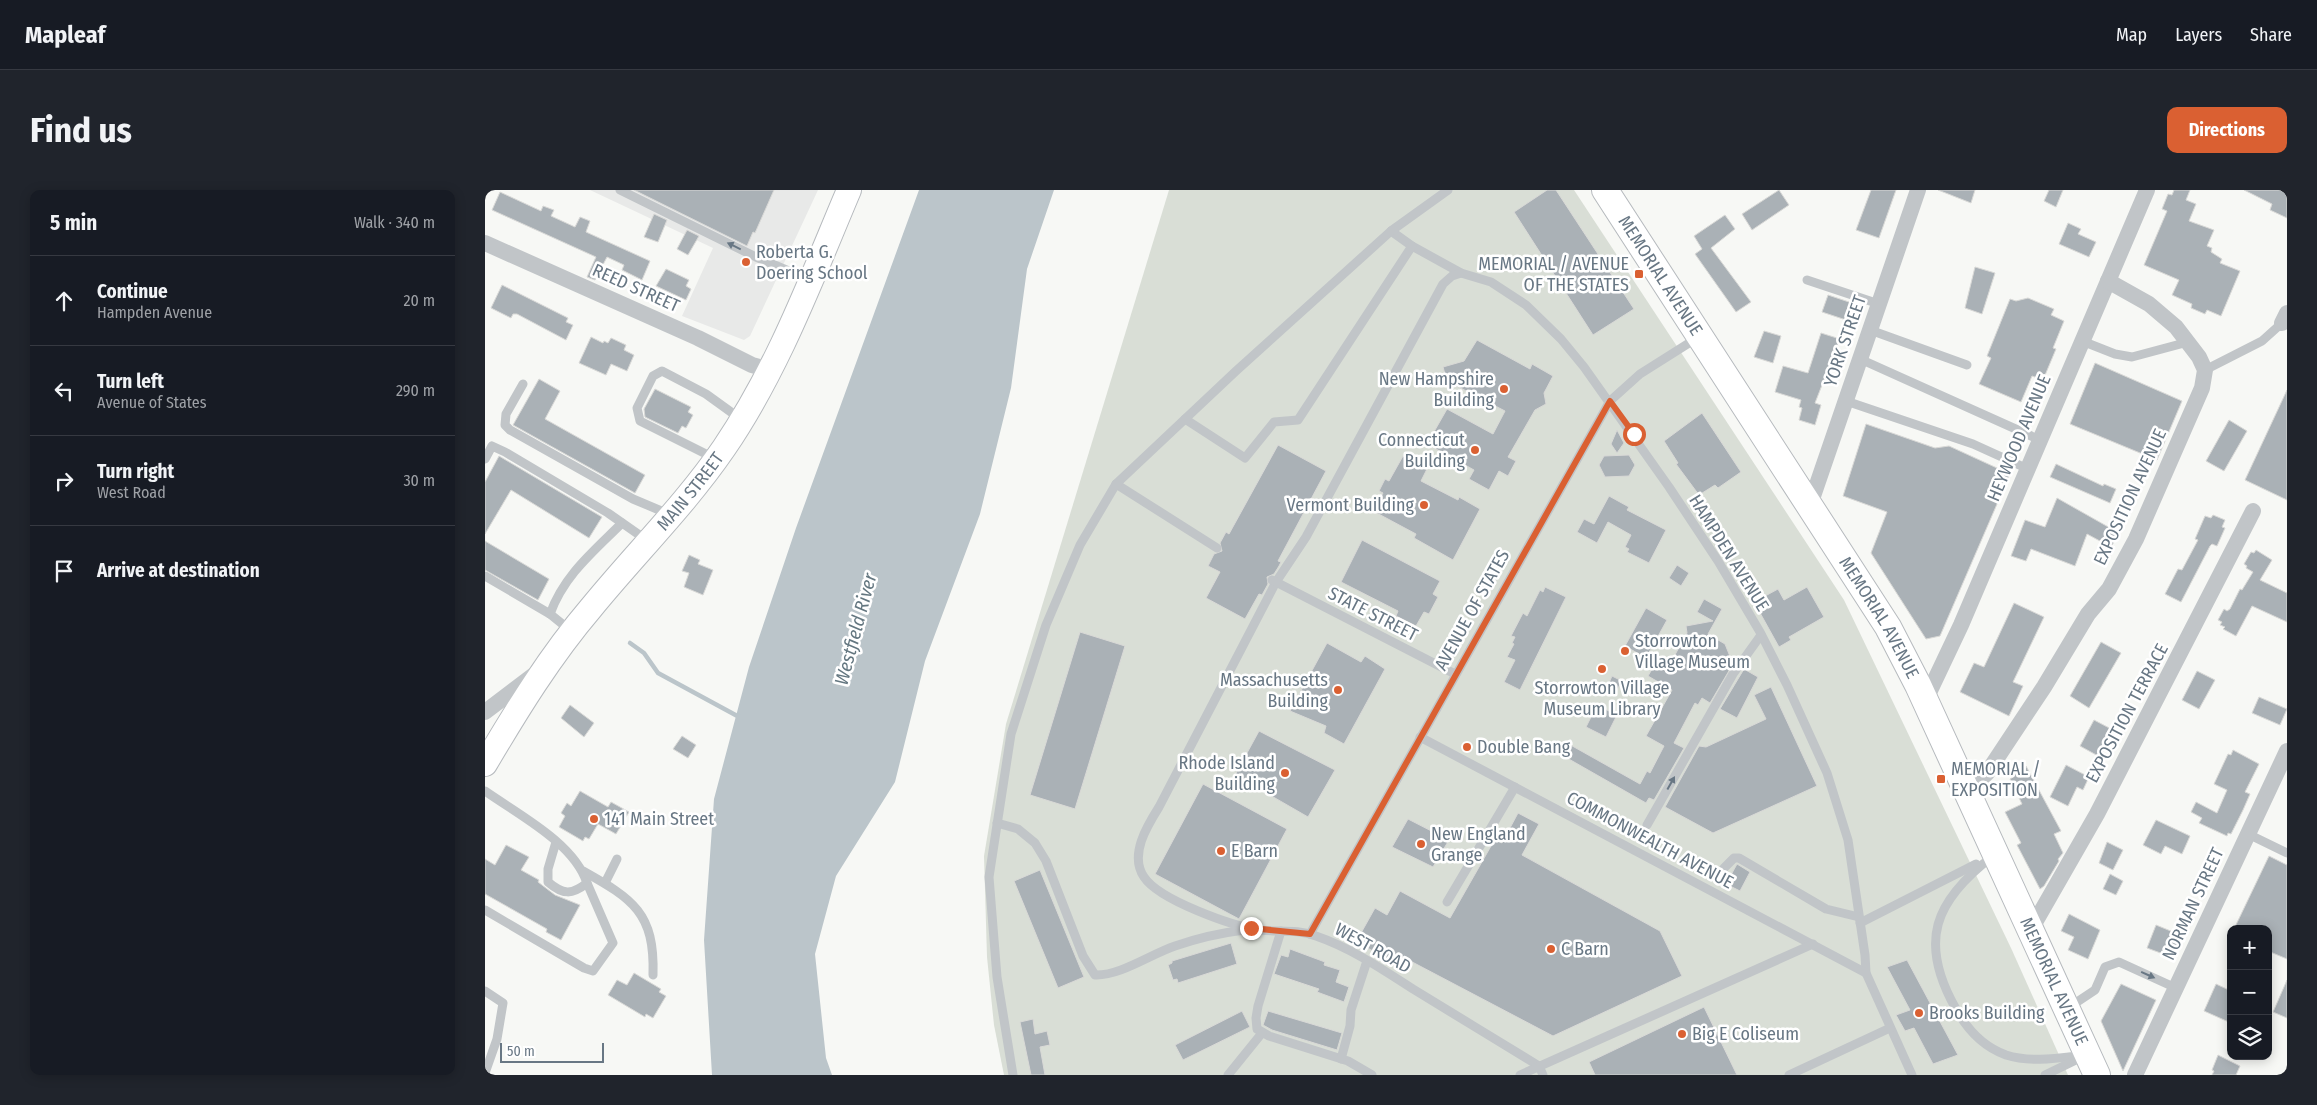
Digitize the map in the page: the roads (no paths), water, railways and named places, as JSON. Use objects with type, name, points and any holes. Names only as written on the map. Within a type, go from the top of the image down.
[{"type":"main road","name":"MAIN STREET","points":[[485,764],[549,662],[571,631],[671,516],[716,459],[742,420],[770,370],[849,190]]},
{"type":"main road","name":"MEMORIAL AVENUE","points":[[1605,190],[1879,612],[1925,701],[2092,1065]]},
{"type":"street","name":"YORK STREET","points":[[1810,505],[1918,190]]},
{"type":"street","name":"HEYWOOD AVENUE","points":[[1925,701],[1961,625],[2147,190]]},
{"type":"street","name":"REED STREET","points":[[485,243],[711,344],[752,365],[770,370]]},
{"type":"street","points":[[2108,281],[2149,304],[2176,327],[2199,357],[2205,370]]},
{"type":"street","name":"EXPOSITION AVENUE","points":[[1966,792],[1987,773],[2044,687],[2088,614],[2109,589],[2148,513],[2202,388],[2205,370]]},
{"type":"street","name":"EXPOSITION TERRACE","points":[[2030,931],[2097,814],[2253,511]]},
{"type":"street","points":[[485,712],[549,662]]},
{"type":"street","name":"NORMAN STREET","points":[[2135,1075],[2287,751]]},
{"type":"lane","points":[[620,190],[750,254],[810,280]]},
{"type":"lane","points":[[1013,1075],[997,977],[989,877],[1011,734],[1047,625],[1080,546],[1116,484],[1391,231],[1448,190]]},
{"type":"lane","name":"HAMPDEN AVENUE","points":[[1391,231],[1412,246],[1461,273],[1491,282],[1526,305],[1561,339],[1610,401],[1714,556],[1761,635],[1787,685],[1835,793],[1848,840],[1866,973],[1912,1075]]},
{"type":"lane","points":[[1185,419],[1245,458],[1275,422],[1298,420],[1412,246]]},
{"type":"lane","points":[[1274,581],[1306,537],[1443,284],[1452,276],[1461,273]]},
{"type":"lane","points":[[1807,280],[1879,304]]},
{"type":"lane","points":[[2205,370],[2262,341],[2285,318]]},
{"type":"lane","points":[[1870,330],[1967,365]]},
{"type":"lane","name":"AVENUE OF STATES","points":[[1310,934],[1610,401],[1640,374],[1701,336]]},
{"type":"lane","points":[[2082,341],[2115,354],[2131,357],[2188,342]]},
{"type":"lane","points":[[1860,359],[2040,440]]},
{"type":"lane","points":[[716,459],[640,421],[637,408],[653,376],[662,372],[679,380],[706,394],[742,420]]},
{"type":"lane","points":[[523,384],[506,414],[505,425],[509,430],[633,499],[671,516]]},
{"type":"lane","points":[[1846,400],[1973,444],[2028,469]]},
{"type":"lane","points":[[485,459],[492,446],[505,452],[622,523],[648,542]]},
{"type":"lane","points":[[1116,484],[1217,548]]},
{"type":"lane","points":[[550,614],[562,586],[573,572],[622,523]]},
{"type":"lane","points":[[485,576],[550,614],[571,631]]},
{"type":"lane","name":"STATE STREET","points":[[1274,581],[1455,674]]},
{"type":"lane","name":"WEST ROAD","points":[[1274,581],[1140,842],[1138,861],[1144,878],[1169,898],[1223,922],[1251,928],[1310,934],[1333,942],[1367,961],[1541,1071]]},
{"type":"lane","points":[[1647,825],[1733,674],[1761,635]]},
{"type":"lane","name":"COMMONWEALTH AVENUE","points":[[1420,737],[1866,973]]},
{"type":"lane","points":[[1447,902],[1515,787]]},
{"type":"lane","points":[[485,791],[571,855],[583,871],[613,943],[593,970],[584,968],[485,910]]},
{"type":"lane","points":[[997,823],[1018,830],[1035,843],[1046,862],[1083,956],[1095,975],[1113,972],[1174,946],[1215,934],[1251,928]]},
{"type":"lane","points":[[2248,834],[2287,853]]},
{"type":"lane","points":[[556,842],[548,869],[548,882],[556,889],[567,893],[576,892],[587,883]]},
{"type":"lane","points":[[1723,868],[1734,858],[1739,858],[1826,910],[1859,920],[1995,855]]},
{"type":"lane","points":[[1995,855],[1962,882],[1948,901],[1939,919],[1935,946],[1938,965],[1946,989],[1958,1013],[1976,1035],[2005,1054],[2037,1060],[2092,1065]]},
{"type":"lane","points":[[605,883],[617,859]]},
{"type":"lane","points":[[583,871],[605,883],[629,900],[639,910],[651,938],[654,951],[653,975]]},
{"type":"lane","points":[[1281,931],[1256,1018],[1257,1029],[1262,1033],[1341,1059],[1372,1075]]},
{"type":"lane","points":[[1520,1075],[1541,1071],[1813,944]]},
{"type":"lane","points":[[1341,1059],[1350,1026],[1351,1010],[1367,961]]},
{"type":"lane","points":[[2066,1009],[2095,990],[2105,967],[2119,962],[2176,988]]},
{"type":"lane","points":[[485,991],[503,1003],[497,1039],[485,1073]]},
{"type":"lane","points":[[1789,1075],[1890,1028]]},
{"type":"lane","points":[[1229,1075],[1262,1033]]},
{"type":"lane","points":[[2045,1075],[2092,1065]]},
{"type":"water","name":"Westfield River","points":[[919,190],[1054,190],[1027,269],[1011,388],[980,514],[925,661],[895,782],[836,876],[815,954],[826,1058],[832,1075],[712,1075],[704,940],[714,799],[749,667],[796,528]]},
{"type":"waterway","points":[[630,643],[644,653],[658,673],[741,718]]},
{"type":"place","name":"Roberta G. Doering School","points":[[746,262]]},
{"type":"place","name":"MEMORIAL / AVENUE OF THE STATES","points":[[1639,274]]},
{"type":"place","name":"New Hampshire Building","points":[[1504,389]]},
{"type":"place","name":"Connecticut Building","points":[[1475,450]]},
{"type":"place","name":"Vermont Building","points":[[1424,505]]},
{"type":"place","name":"Storrowton Village Museum","points":[[1625,651]]},
{"type":"place","name":"Storrowton Village Museum Library","points":[[1602,669]]},
{"type":"place","name":"Massachusetts Building","points":[[1338,690]]},
{"type":"place","name":"Double Bang","points":[[1467,747]]},
{"type":"place","name":"Rhode Island Building","points":[[1285,773]]},
{"type":"place","name":"MEMORIAL / EXPOSITION","points":[[1941,779]]},
{"type":"place","name":"141 Main Street","points":[[594,819]]},
{"type":"place","name":"New England Grange","points":[[1421,844]]},
{"type":"place","name":"E Barn","points":[[1221,851]]},
{"type":"place","name":"C Barn","points":[[1551,949]]},
{"type":"place","name":"Brooks Building","points":[[1919,1013]]},
{"type":"place","name":"Big E Coliseum","points":[[1682,1034]]}]
